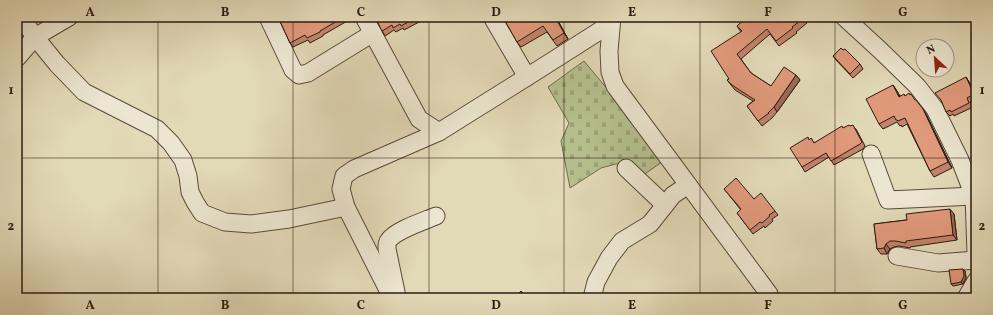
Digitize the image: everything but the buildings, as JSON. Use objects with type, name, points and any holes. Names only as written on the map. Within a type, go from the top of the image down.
[{"type":"street","points":[[21,17],[57,64],[84,92],[157,130],[171,143],[183,160],[188,176],[190,192],[202,213],[225,222],[251,224],[289,219],[346,207]]},
{"type":"street","points":[[17,58],[35,37],[69,17]]},
{"type":"street","points":[[268,17],[293,70],[299,75],[308,73],[373,33]]},
{"type":"street","points":[[364,17],[419,119],[439,132]]},
{"type":"street","points":[[492,17],[527,77]]},
{"type":"street","points":[[394,298],[346,207],[341,189],[344,176],[354,169],[439,132],[601,30],[611,17]]},
{"type":"street","points":[[611,17],[609,51],[610,72],[616,86],[769,294],[769,298]]},
{"type":"street","points":[[844,17],[917,86],[935,109],[960,160],[974,196],[976,254]]},
{"type":"street","points":[[871,154],[888,200],[974,196]]},
{"type":"street","points":[[626,168],[665,205]]},
{"type":"street","points":[[592,298],[596,282],[609,258],[622,241],[650,224],[673,195],[688,184]]},
{"type":"street","points":[[394,298],[396,295],[387,242],[398,233],[436,216]]},
{"type":"street","points":[[897,256],[938,263],[976,260]]},
{"type":"street","points":[[966,298],[976,281]]},
{"type":"green space","points":[[584,61],[609,91],[662,162],[642,176],[627,161],[601,168],[570,188],[561,141],[569,123],[548,87]]}]
